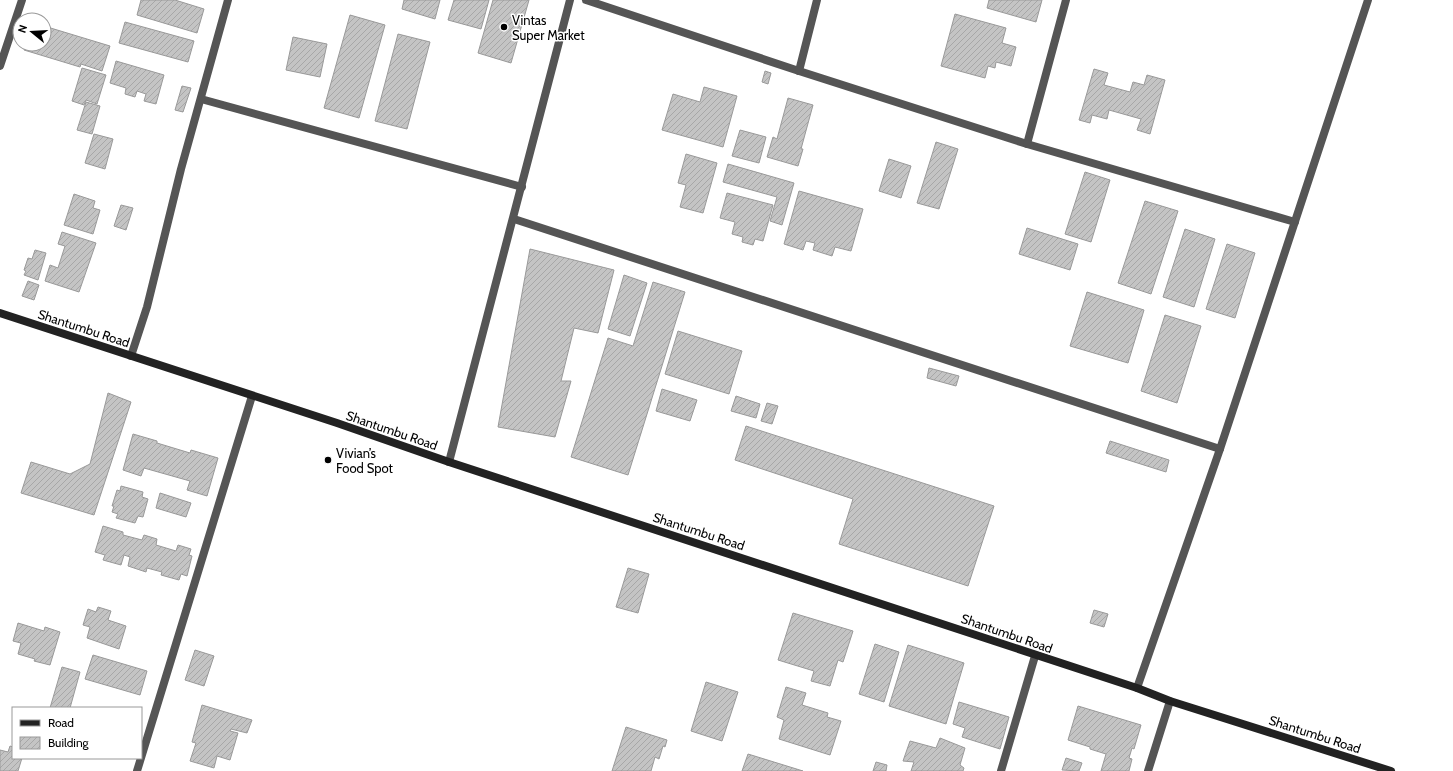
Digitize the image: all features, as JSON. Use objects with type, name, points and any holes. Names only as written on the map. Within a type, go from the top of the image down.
[{"type":"street","points":[[0,66],[22,0]]},
{"type":"street","points":[[131,356],[148,307],[181,169],[228,0]]},
{"type":"street","points":[[449,462],[514,219],[570,0]]},
{"type":"street","points":[[586,0],[799,71],[1027,144],[1295,222]]},
{"type":"street","points":[[799,71],[817,0]]},
{"type":"street","points":[[1027,144],[1066,0]]},
{"type":"street","points":[[1137,688],[1220,449],[1368,0]]},
{"type":"street","points":[[200,99],[522,187]]},
{"type":"street","points":[[514,219],[1220,449]]},
{"type":"street","name":"Shantumbu Road","points":[[0,313],[823,584],[1035,656],[1137,688],[1170,701],[1391,771]]},
{"type":"street","points":[[142,755],[252,396]]},
{"type":"street","points":[[1001,771],[1035,656]]},
{"type":"street","points":[[1148,771],[1170,701]]},
{"type":"street","points":[[137,771],[141,759]]},
{"type":"building","points":[[141,0],[175,0],[204,9],[197,33],[137,15]]},
{"type":"building","points":[[404,0],[440,0],[435,19],[402,9]]},
{"type":"building","points":[[454,0],[489,0],[481,29],[448,20]]},
{"type":"building","name":"Vintas Super Market","points":[[493,0],[529,0],[511,63],[478,53]]},
{"type":"building","points":[[989,0],[1042,0],[1036,22],[987,8]]},
{"type":"building","points":[[955,14],[1006,28],[1002,43],[1016,47],[1011,66],[996,62],[995,68],[988,66],[985,78],[941,66]]},
{"type":"building","points":[[350,15],[385,25],[359,118],[324,108]]},
{"type":"building","points":[[125,22],[194,41],[188,62],[119,43]]},
{"type":"building","points":[[52,28],[110,46],[102,71],[81,64],[80,67],[31,52],[52,52]]},
{"type":"building","points":[[398,34],[430,42],[407,129],[375,121]]},
{"type":"building","points":[[293,37],[327,44],[320,77],[286,70]]},
{"type":"building","points":[[116,61],[164,75],[156,104],[144,101],[146,94],[137,91],[135,97],[125,94],[126,88],[110,83]]},
{"type":"building","points":[[82,68],[106,75],[97,104],[86,100],[84,105],[72,101]]},
{"type":"building","points":[[1094,69],[1108,73],[1104,85],[1130,92],[1133,82],[1144,85],[1147,75],[1165,80],[1150,134],[1137,130],[1141,119],[1109,110],[1107,119],[1092,115],[1090,123],[1079,120]]},
{"type":"building","points":[[765,71],[771,73],[768,84],[762,82]]},
{"type":"building","points":[[182,86],[191,88],[183,112],[175,110]]},
{"type":"building","points":[[704,87],[737,96],[723,147],[662,130],[673,94],[700,102]]},
{"type":"building","points":[[788,98],[813,105],[798,166],[767,157],[773,137],[777,139]]},
{"type":"building","points":[[86,102],[100,106],[92,134],[77,130]]},
{"type":"building","points":[[740,130],[766,137],[759,163],[732,156]]},
{"type":"building","points":[[94,134],[113,139],[105,169],[85,163]]},
{"type":"building","points":[[936,142],[958,149],[939,209],[917,203]]},
{"type":"building","points":[[686,154],[717,163],[703,213],[680,207],[686,185],[678,183]]},
{"type":"building","points":[[889,159],[911,166],[901,198],[879,191]]},
{"type":"building","points":[[728,164],[794,183],[782,225],[770,221],[777,197],[723,182]]},
{"type":"building","points":[[1085,172],[1110,180],[1091,242],[1065,234]]},
{"type":"building","points":[[799,191],[863,209],[851,251],[835,247],[832,256],[813,250],[815,243],[806,241],[803,250],[784,244]]},
{"type":"building","points":[[727,193],[773,205],[763,241],[755,239],[753,245],[742,242],[743,237],[732,234],[735,222],[720,218]]},
{"type":"building","points":[[74,194],[95,201],[93,208],[100,210],[93,234],[64,225]]},
{"type":"building","points":[[1145,201],[1178,211],[1151,294],[1118,283]]},
{"type":"building","points":[[121,205],[133,208],[126,230],[114,226]]},
{"type":"building","points":[[1027,228],[1078,244],[1070,270],[1019,254]]},
{"type":"building","points":[[1185,229],[1215,239],[1194,307],[1163,297]]},
{"type":"building","points":[[62,232],[96,243],[79,292],[45,281],[50,265],[58,268],[65,246],[58,244]]},
{"type":"building","points":[[1227,244],[1255,253],[1235,318],[1206,309]]},
{"type":"building","points":[[530,249],[614,270],[598,333],[574,328],[561,381],[571,381],[555,437],[498,427]]},
{"type":"building","points":[[35,250],[46,253],[38,280],[24,275],[28,258],[32,259]]},
{"type":"building","points":[[624,275],[647,283],[630,336],[608,329]]},
{"type":"building","points":[[28,281],[39,285],[34,300],[22,296]]},
{"type":"building","points":[[653,282],[685,292],[628,475],[571,457],[608,338],[633,346]]},
{"type":"building","points":[[1087,292],[1144,310],[1128,363],[1070,346]]},
{"type":"building","points":[[1165,315],[1201,326],[1177,403],[1141,391]]},
{"type":"building","points":[[678,331],[742,351],[729,394],[665,374]]},
{"type":"building","points":[[929,368],[959,376],[956,386],[927,378]]},
{"type":"building","points":[[662,389],[697,400],[690,421],[656,411]]},
{"type":"building","points":[[108,393],[131,402],[94,515],[21,493],[31,462],[70,474],[90,464]]},
{"type":"building","points":[[736,396],[760,404],[756,418],[731,411]]},
{"type":"building","points":[[767,403],[778,406],[772,424],[761,421]]},
{"type":"building","points":[[746,426],[994,506],[968,586],[839,544],[853,499],[735,460]]},
{"type":"building","points":[[133,434],[190,453],[191,450],[218,458],[207,496],[187,490],[190,481],[144,468],[141,476],[123,470]]},
{"type":"building","points":[[1110,441],[1169,460],[1166,472],[1106,453]]},
{"type":"building","points":[[121,486],[143,492],[142,497],[148,499],[143,517],[138,516],[135,523],[116,518],[118,514],[112,512],[114,506],[112,506],[117,490],[120,491]]},
{"type":"building","points":[[160,493],[191,503],[186,517],[156,508]]},
{"type":"building","points":[[103,526],[123,532],[123,535],[142,540],[144,535],[157,539],[156,545],[176,551],[178,545],[191,549],[189,555],[192,556],[187,576],[181,574],[179,580],[161,575],[162,572],[147,568],[146,572],[128,566],[130,557],[124,555],[121,565],[103,560],[105,555],[95,552]]},
{"type":"building","points":[[628,568],[649,574],[638,613],[616,607]]},
{"type":"building","points":[[98,607],[111,611],[108,620],[126,626],[119,649],[87,638],[90,627],[83,625],[88,609],[96,612]]},
{"type":"building","points":[[1094,610],[1108,614],[1104,627],[1090,623]]},
{"type":"building","points":[[793,613],[853,631],[843,662],[838,660],[830,686],[811,681],[814,671],[778,660]]},
{"type":"building","points":[[18,623],[44,631],[45,627],[60,632],[50,665],[34,661],[35,659],[18,654],[21,643],[13,641]]},
{"type":"building","points":[[875,644],[899,652],[884,702],[859,694]]},
{"type":"building","points":[[908,645],[964,663],[946,724],[889,706]]},
{"type":"building","points":[[195,650],[214,656],[204,686],[185,680]]},
{"type":"building","points":[[93,655],[147,671],[140,695],[85,679]]},
{"type":"building","points":[[62,667],[80,672],[70,707],[50,707]]},
{"type":"building","points":[[706,682],[738,692],[722,741],[691,731]]},
{"type":"building","points":[[786,687],[806,693],[802,705],[828,713],[827,717],[841,721],[830,755],[779,739],[784,720],[777,717]]},
{"type":"building","points":[[959,702],[1009,717],[1000,749],[962,737],[965,728],[953,724]]},
{"type":"building","points":[[202,705],[252,720],[247,733],[231,729],[230,731],[238,733],[230,760],[217,756],[214,768],[190,761],[196,743],[192,742]]},
{"type":"building","points":[[1078,706],[1141,725],[1134,749],[1132,748],[1129,758],[1132,759],[1129,771],[1101,771],[1106,754],[1068,740]]},
{"type":"building","points":[[626,727],[667,740],[665,747],[663,746],[659,759],[655,757],[651,771],[612,771]]},
{"type":"building","points":[[940,738],[965,748],[960,765],[964,768],[963,771],[911,771],[914,762],[903,761],[910,741],[936,748]]},
{"type":"building","points":[[10,746],[12,747],[12,759],[22,759],[18,771],[0,771],[0,750],[8,752]]},
{"type":"building","points":[[748,754],[803,771],[742,771]]},
{"type":"building","points":[[1066,758],[1082,763],[1079,771],[1062,770]]},
{"type":"building","points":[[876,762],[887,765],[886,771],[873,771]]},
{"type":"place","name":"Vintas Super Market","points":[[504,27]]},
{"type":"place","name":"Vivian’s Food Spot","points":[[328,460]]}]
